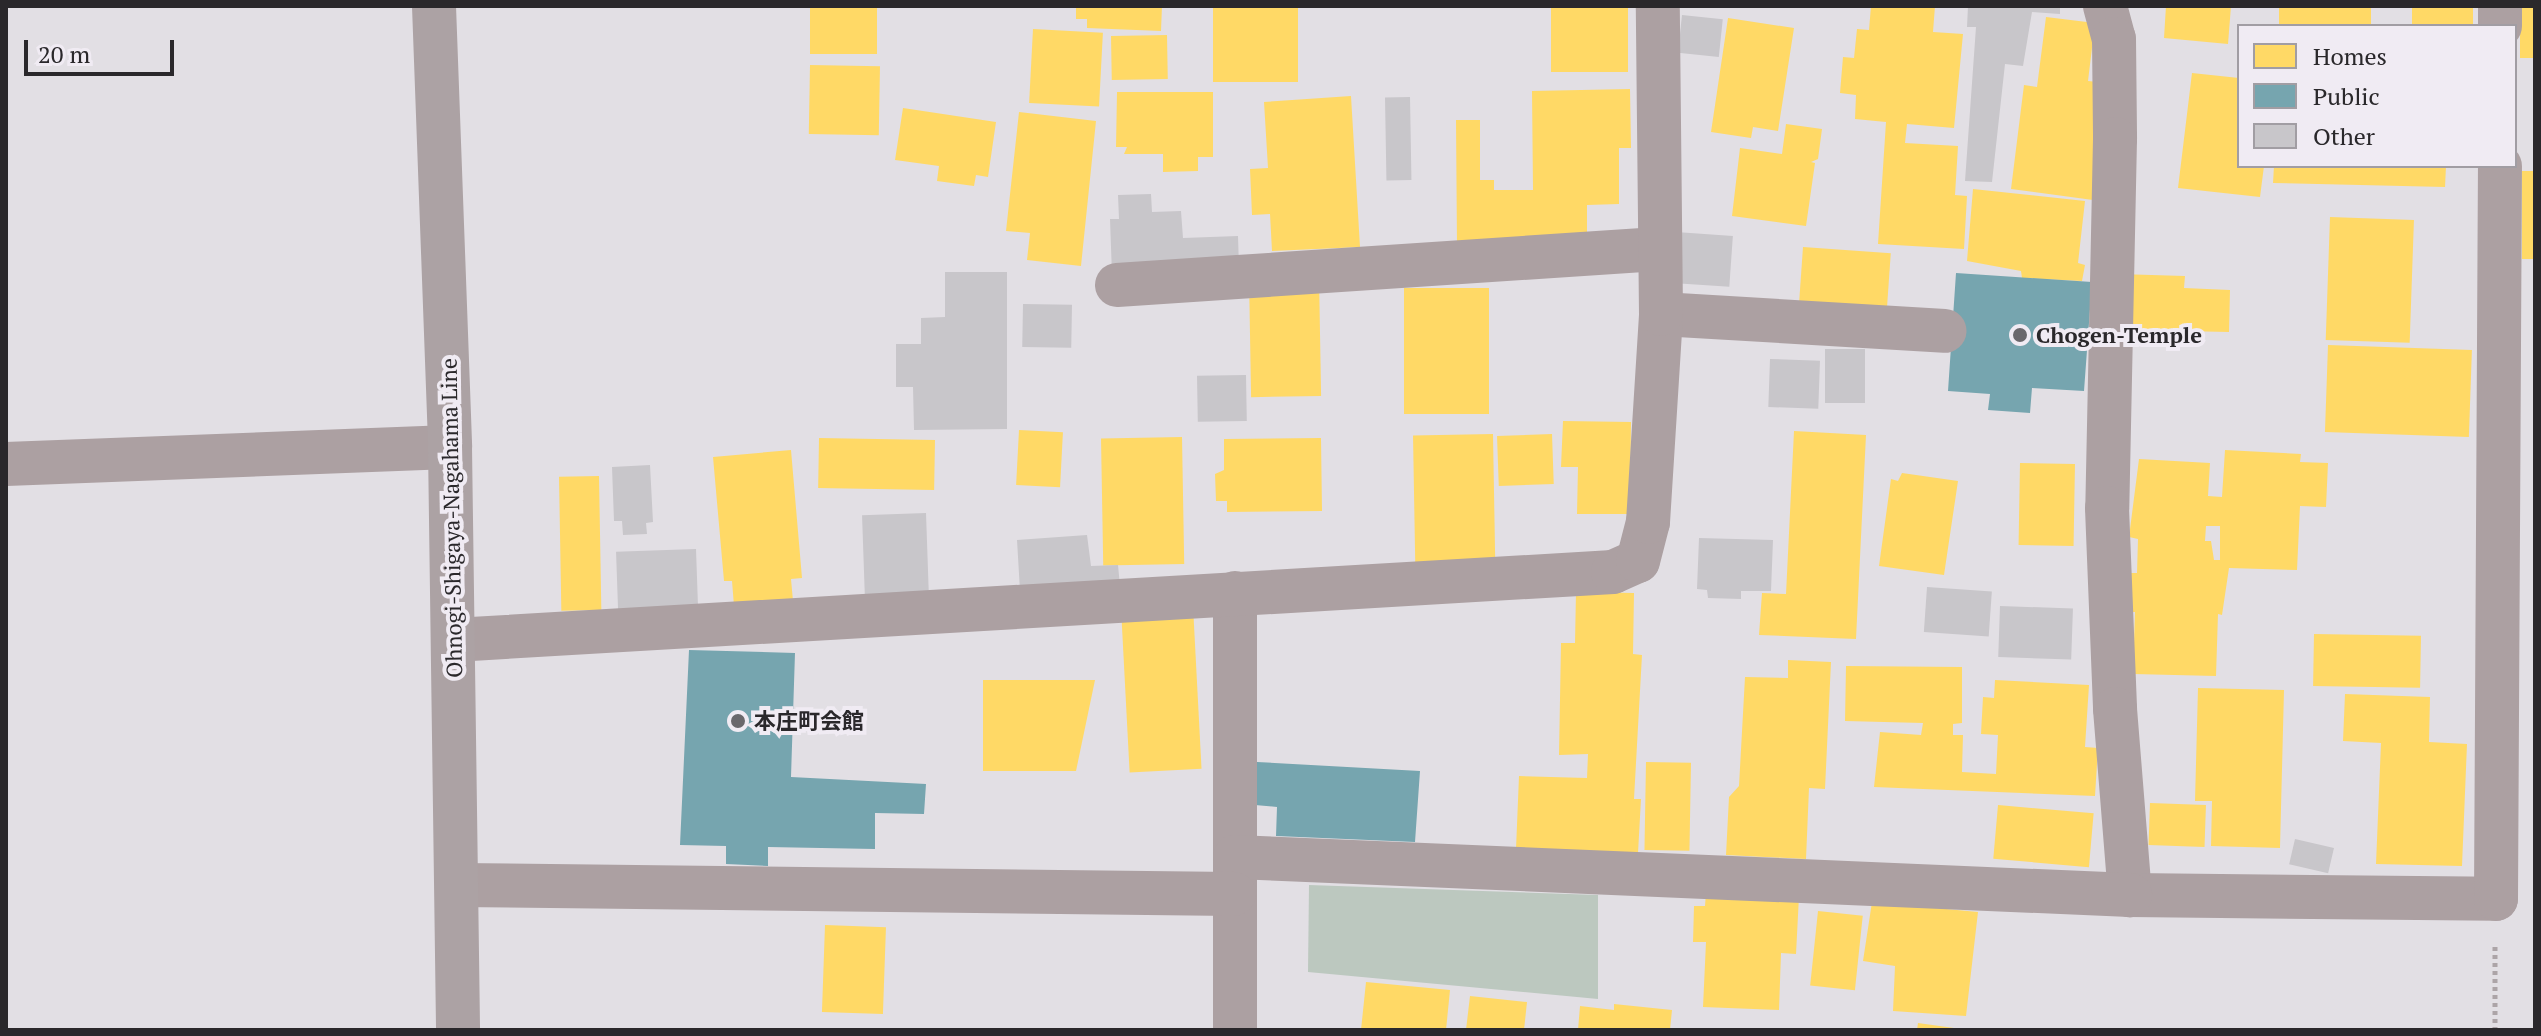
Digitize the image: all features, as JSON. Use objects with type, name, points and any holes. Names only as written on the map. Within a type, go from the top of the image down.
[{"type":"main road","name":"Ohnogi-Shigaya-Nagahama Line","points":[[434,6],[450,447],[458,1030]]},
{"type":"street","points":[[454,640],[1613,572],[1638,561],[1648,522],[1661,314],[1658,6]]},
{"type":"street","points":[[2105,6],[2114,39],[2115,139],[2107,508],[2115,709],[2130,895]]},
{"type":"street","points":[[458,885],[1235,875],[2130,895],[2496,899],[2500,168]]},
{"type":"street","points":[[1117,285],[1658,249]]},
{"type":"street","points":[[1661,314],[1944,331]]},
{"type":"street","points":[[6,464],[450,447]]},
{"type":"street","points":[[1235,593],[1235,1030]]},
{"type":"path","points":[[2495,1030],[2496,899]]},
{"type":"shaded area","points":[[1309,885],[1598,895],[1598,999],[1308,972]]},
{"type":"building: Homes","points":[[810,6],[877,6],[877,54],[810,54]]},
{"type":"building: Homes","points":[[1076,6],[1162,6],[1161,31],[1087,28],[1087,19],[1076,19]]},
{"type":"building: Homes","points":[[1213,6],[1298,6],[1298,82],[1213,82]]},
{"type":"building: Homes","points":[[1551,6],[1628,6],[1628,72],[1551,72]]},
{"type":"building: Homes","points":[[1871,6],[1935,6],[1933,32],[1963,34],[1954,128],[1907,124],[1905,143],[1958,146],[1955,195],[1967,196],[1964,249],[1878,244],[1886,122],[1855,119],[1856,95],[1840,93],[1843,57],[1854,58],[1857,29],[1869,30]]},
{"type":"building: Homes","points":[[2166,6],[2231,6],[2228,44],[2164,38]]},
{"type":"building: Homes","points":[[2279,6],[2371,6],[2371,24],[2279,24]]},
{"type":"building: Homes","points":[[2412,6],[2473,6],[2473,24],[2412,24]]},
{"type":"building: Homes","points":[[2520,6],[2535,6],[2535,58],[2520,58]]},
{"type":"building: Homes","points":[[2046,17],[2095,23],[2088,81],[2108,83],[2093,200],[2011,189],[2024,85],[2037,87]]},
{"type":"building: Homes","points":[[1728,18],[1794,28],[1778,131],[1753,127],[1751,138],[1711,132]]},
{"type":"building: Homes","points":[[1033,29],[1103,33],[1099,107],[1029,103]]},
{"type":"building: Homes","points":[[1167,35],[1168,79],[1112,80],[1111,36]]},
{"type":"building: Homes","points":[[810,65],[880,66],[879,135],[809,134]]},
{"type":"building: Homes","points":[[2192,73],[2237,78],[2237,168],[2264,168],[2260,197],[2178,188]]},
{"type":"building: Homes","points":[[1630,89],[1631,148],[1619,148],[1619,204],[1587,205],[1587,245],[1457,246],[1456,120],[1480,120],[1480,180],[1494,180],[1494,190],[1533,190],[1532,91]]},
{"type":"building: Homes","points":[[1117,92],[1213,92],[1213,157],[1198,157],[1198,171],[1163,172],[1163,154],[1124,154],[1127,147],[1116,147]]},
{"type":"building: Homes","points":[[1351,96],[1360,247],[1272,251],[1270,214],[1252,215],[1250,169],[1268,168],[1264,102]]},
{"type":"building: Homes","points":[[903,108],[996,122],[988,177],[976,175],[974,186],[937,181],[939,166],[895,160]]},
{"type":"building: Homes","points":[[1019,112],[1096,121],[1081,266],[1027,260],[1030,233],[1006,231]]},
{"type":"building: Homes","points":[[1786,124],[1822,129],[1818,159],[1811,162],[1815,163],[1806,226],[1732,216],[1740,148],[1782,154]]},
{"type":"building: Homes","points":[[2274,168],[2446,168],[2445,187],[2273,183]]},
{"type":"building: Homes","points":[[2522,171],[2535,171],[2535,259],[2522,259]]},
{"type":"building: Homes","points":[[1973,189],[2085,201],[2078,263],[2085,265],[2082,281],[2022,278],[2021,271],[1967,261]]},
{"type":"building: Homes","points":[[2330,217],[2414,220],[2410,343],[2326,340]]},
{"type":"building: Homes","points":[[1803,247],[1891,253],[1887,311],[1799,305]]},
{"type":"building: Homes","points":[[2118,274],[2185,276],[2184,288],[2230,290],[2229,332],[2182,331],[2182,340],[2116,338]]},
{"type":"building: Homes","points":[[1319,276],[1321,396],[1251,397],[1249,277]]},
{"type":"building: Homes","points":[[1404,288],[1489,288],[1489,414],[1404,414]]},
{"type":"building: Homes","points":[[2328,345],[2472,350],[2469,437],[2325,432]]},
{"type":"building: Homes","points":[[1563,421],[1631,422],[1630,514],[1577,514],[1578,467],[1561,467]]},
{"type":"building: Homes","points":[[1019,430],[1063,432],[1060,487],[1016,485]]},
{"type":"building: Homes","points":[[1794,431],[1866,435],[1856,639],[1759,635],[1762,593],[1786,594]]},
{"type":"building: Homes","points":[[1493,434],[1495,565],[1415,566],[1413,435]]},
{"type":"building: Homes","points":[[1552,434],[1554,484],[1499,486],[1497,436]]},
{"type":"building: Homes","points":[[1182,437],[1184,564],[1103,565],[1101,438]]},
{"type":"building: Homes","points":[[819,438],[935,440],[934,490],[818,488]]},
{"type":"building: Homes","points":[[1321,438],[1322,511],[1227,512],[1227,501],[1216,501],[1215,474],[1224,470],[1224,439]]},
{"type":"building: Homes","points":[[791,450],[802,578],[791,579],[793,601],[734,606],[732,581],[724,581],[713,457]]},
{"type":"building: Homes","points":[[2225,450],[2301,454],[2300,462],[2328,463],[2326,507],[2300,506],[2297,570],[2229,568],[2222,615],[2218,614],[2216,676],[2133,674],[2135,612],[2123,612],[2125,573],[2137,573],[2138,539],[2129,537],[2139,459],[2210,463],[2208,496],[2222,497]],"holes":[[[2206,526],[2220,526],[2220,560],[2214,560],[2211,541],[2205,541]]]},
{"type":"building: Homes","points":[[2020,463],[2075,464],[2074,546],[2019,545]]},
{"type":"building: Homes","points":[[1902,473],[1958,481],[1944,575],[1879,566],[1891,479],[1898,481]]},
{"type":"building: Homes","points":[[599,476],[601,610],[561,611],[559,477]]},
{"type":"building: Homes","points":[[1576,592],[1634,593],[1633,654],[1642,655],[1634,799],[1641,799],[1638,853],[1516,849],[1519,776],[1587,778],[1588,754],[1559,755],[1561,643],[1575,643]]},
{"type":"building: Homes","points":[[1193,606],[1202,769],[1130,773],[1121,610]]},
{"type":"building: Homes","points":[[2314,634],[2421,636],[2420,688],[2313,686]]},
{"type":"building: Homes","points":[[1788,660],[1831,662],[1825,789],[1809,788],[1806,859],[1726,855],[1729,797],[1739,786],[1745,677],[1788,678]]},
{"type":"building: Homes","points":[[1846,666],[1962,667],[1962,723],[1953,724],[1953,735],[1963,735],[1962,772],[1996,774],[1998,735],[1981,734],[1983,697],[1994,698],[1995,680],[2089,685],[2085,747],[2098,748],[2095,796],[1874,787],[1880,732],[1921,735],[1923,723],[1845,721]]},
{"type":"building: Homes","points":[[983,680],[1095,680],[1076,771],[983,771]]},
{"type":"building: Homes","points":[[2198,688],[2284,690],[2280,848],[2211,846],[2212,801],[2195,801]]},
{"type":"building: Homes","points":[[2345,694],[2430,697],[2429,742],[2467,744],[2462,866],[2376,864],[2381,743],[2343,741]]},
{"type":"building: Homes","points":[[1646,762],[1691,763],[1689,851],[1644,850]]},
{"type":"building: Homes","points":[[2150,803],[2206,805],[2205,847],[2149,845]]},
{"type":"building: Homes","points":[[1998,805],[2094,813],[2089,867],[1993,859]]},
{"type":"building: Homes","points":[[1706,893],[1799,896],[1796,954],[1781,953],[1779,1010],[1703,1007],[1706,942],[1693,942],[1694,906],[1705,906]]},
{"type":"building: Homes","points":[[1872,902],[1978,912],[1966,1016],[1893,1011],[1895,966],[1863,961]]},
{"type":"building: Homes","points":[[1818,911],[1863,916],[1855,990],[1810,986]]},
{"type":"building: Homes","points":[[825,925],[886,927],[883,1014],[822,1012]]},
{"type":"building: Homes","points":[[1366,982],[1450,990],[1446,1030],[1361,1030]]},
{"type":"building: Homes","points":[[1470,996],[1527,1002],[1524,1030],[1466,1030]]},
{"type":"building: Homes","points":[[1614,1004],[1672,1010],[1670,1030],[1578,1030],[1580,1006],[1614,1010]]},
{"type":"building: Homes","points":[[1918,1023],[1954,1028],[1954,1030],[1917,1030]]},
{"type":"building: Public","name":"Chogen-Temple","points":[[1956,273],[2092,282],[2084,391],[2032,388],[2030,413],[1988,410],[1990,394],[1948,391]]},
{"type":"building: Public","name":"本庄町会館","points":[[689,650],[795,653],[791,777],[926,784],[924,814],[875,813],[875,849],[768,847],[768,866],[726,864],[726,846],[680,845]]},
{"type":"building: Public","points":[[1257,762],[1420,771],[1415,842],[1276,836],[1277,807],[1255,805]]},
{"type":"building: Other","points":[[1968,6],[2060,6],[2060,14],[2032,12],[2023,66],[2005,64],[1992,182],[1965,181],[1976,27],[1967,27]]},
{"type":"building: Other","points":[[1682,15],[1723,19],[1719,57],[1678,53]]},
{"type":"building: Other","points":[[1385,97],[1410,97],[1411,180],[1386,180]]},
{"type":"building: Other","points":[[1151,194],[1152,212],[1181,211],[1183,238],[1238,236],[1239,268],[1112,275],[1110,219],[1119,219],[1118,195]]},
{"type":"building: Other","points":[[1676,232],[1733,236],[1729,287],[1672,283]]},
{"type":"building: Other","points":[[945,272],[1007,272],[1007,429],[914,430],[913,387],[896,387],[896,344],[921,344],[921,318],[945,317]]},
{"type":"building: Other","points":[[1023,304],[1072,305],[1071,348],[1022,347]]},
{"type":"building: Other","points":[[1825,349],[1865,349],[1865,403],[1825,403]]},
{"type":"building: Other","points":[[1770,359],[1820,361],[1818,409],[1768,407]]},
{"type":"building: Other","points":[[1246,375],[1247,421],[1198,422],[1197,376]]},
{"type":"building: Other","points":[[650,465],[653,522],[646,523],[647,534],[623,535],[622,521],[614,521],[612,467]]},
{"type":"building: Other","points":[[926,513],[929,593],[865,595],[862,515]]},
{"type":"building: Other","points":[[1087,535],[1091,566],[1118,565],[1120,586],[1020,591],[1017,540]]},
{"type":"building: Other","points":[[1699,538],[1773,540],[1771,591],[1741,591],[1741,599],[1708,598],[1707,590],[1697,589]]},
{"type":"building: Other","points":[[696,549],[698,607],[618,610],[616,552]]},
{"type":"building: Other","points":[[1927,587],[1992,592],[1989,636],[1924,632]]},
{"type":"building: Other","points":[[2000,606],[2073,609],[2071,660],[1998,657]]},
{"type":"building: Other","points":[[2295,839],[2334,848],[2328,873],[2289,864]]},
{"type":"place","name":"Chogen-Temple","points":[[2020,335]]},
{"type":"place","name":"本庄町会館","points":[[738,721]]}]
